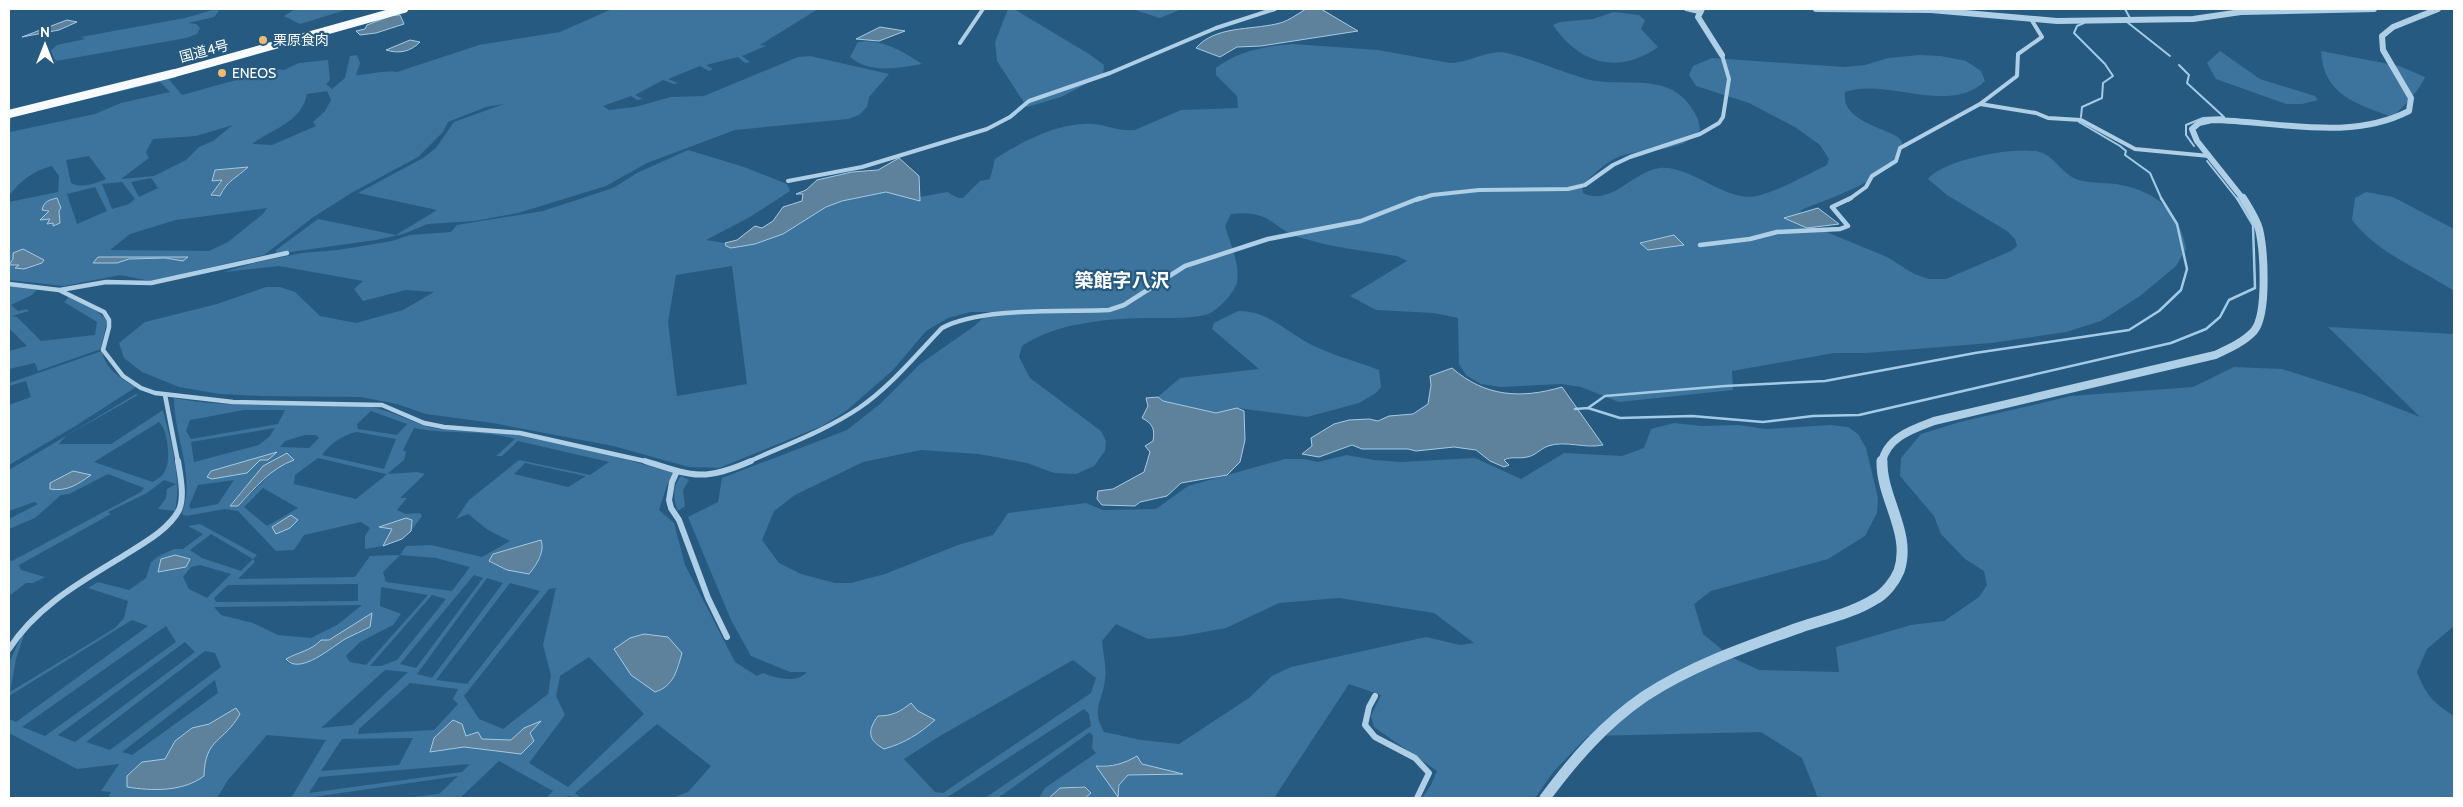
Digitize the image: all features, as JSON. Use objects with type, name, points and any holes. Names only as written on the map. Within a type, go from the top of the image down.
[{"type":"highway","name":"国道4号","points":[[9,114],[175,73],[404,9]]},
{"type":"street","points":[[960,43],[983,9]]},
{"type":"street","points":[[788,181],[862,167],[987,129],[1010,117],[1029,101],[1110,73],[1216,28],[1275,9]]},
{"type":"street","points":[[59,290],[104,312],[109,320],[109,327],[103,350],[123,376],[141,388],[165,395],[273,404],[382,405],[424,423],[444,427],[483,428],[544,437],[643,460],[697,476],[716,475],[819,430],[858,409],[878,394],[942,328],[966,317],[1109,310],[1124,306],[1184,266],[1268,239],[1361,221],[1411,201],[1432,195],[1458,191],[1559,189],[1580,186],[1630,157],[1700,134],[1719,123],[1724,110],[1729,79],[1722,55],[1698,17],[1700,10],[1686,9]]},
{"type":"street","points":[[1816,9],[1856,11],[1931,10],[2057,21],[2193,19],[2241,12],[2273,10],[2374,9]]},
{"type":"street","points":[[1545,798],[1562,772],[1611,720],[1671,680],[1698,666],[1863,606],[1884,593],[1897,577],[1903,562],[1904,542],[1884,485],[1882,466],[1890,444],[1903,433],[1959,415],[2215,355],[2246,338],[2256,328],[2263,315],[2259,230],[2247,204],[2192,134],[2194,126],[2206,121],[2230,120],[2346,126],[2377,124],[2400,118],[2409,111],[2412,98],[2383,50],[2380,43],[2382,35],[2389,28],[2434,9]]},
{"type":"street","points":[[1700,245],[1750,239],[1777,232],[1840,230],[1848,226],[1832,206],[1864,191],[1870,185],[1872,176],[1896,161],[1900,148],[1980,104],[2017,76],[2014,62],[2020,49],[2042,37],[2032,19]]},
{"type":"street","points":[[1980,104],[2036,113],[2055,119],[2081,120],[2135,150],[2209,156]]},
{"type":"street","points":[[9,284],[59,290],[106,282],[151,284],[287,253]]},
{"type":"street","points":[[9,649],[18,634],[52,601],[164,528],[180,510],[182,486],[165,395]]},
{"type":"street","points":[[677,471],[672,482],[669,500],[671,508],[679,520],[708,598],[727,637]]},
{"type":"street","points":[[1375,696],[1366,716],[1365,725],[1374,737],[1415,758],[1429,773],[1426,784],[1417,798]]},
{"type":"shaded area","points":[[216,9],[219,11],[214,17],[188,23],[196,24],[200,28],[197,34],[186,38],[56,61],[49,52],[57,45],[85,39],[81,37],[185,18]]},
{"type":"shaded area","points":[[295,9],[349,9],[300,24],[284,16]]},
{"type":"shaded area","points":[[612,9],[818,9],[760,45],[766,46],[742,56],[750,62],[745,63],[738,57],[706,65],[713,69],[709,71],[700,66],[668,79],[678,83],[674,84],[663,80],[635,95],[643,99],[637,100],[631,96],[603,106],[609,110],[635,107],[671,97],[704,96],[798,57],[810,56],[889,74],[869,97],[867,107],[859,115],[848,119],[735,130],[647,163],[606,186],[518,213],[474,221],[428,224],[403,234],[376,240],[276,254],[276,250],[318,219],[396,235],[437,210],[358,193],[423,158],[436,148],[454,122],[504,104],[486,107],[448,122],[443,132],[418,157],[353,192],[312,218],[264,255],[151,281],[120,275],[64,286],[9,280],[9,202],[58,192],[59,176],[52,166],[33,173],[18,185],[9,196],[9,115],[167,77],[182,95],[276,69],[284,70],[299,63],[328,60],[330,80],[326,84],[332,89],[345,78],[350,56],[357,55],[360,63],[356,75],[397,72],[479,45],[560,32]],"holes":[[[160,82],[170,92],[121,103],[95,114],[10,132],[11,117]],[[327,91],[331,100],[325,111],[313,122],[316,126],[272,145],[252,144],[285,124],[299,112],[307,94]],[[233,125],[213,141],[199,147],[186,160],[154,176],[121,179],[149,158],[146,152],[153,139],[196,136]],[[89,156],[106,179],[93,184],[75,185],[71,183],[66,160]],[[248,167],[240,175],[231,178],[220,196],[215,197],[212,195],[222,179],[212,180],[215,170]],[[151,178],[158,188],[139,197],[131,182]],[[122,182],[135,199],[129,204],[112,209],[102,184]],[[95,187],[107,211],[77,224],[67,194]],[[57,199],[61,208],[59,211],[60,223],[54,226],[54,223],[48,223],[51,218],[41,219],[50,211],[42,210],[45,203]],[[267,208],[263,214],[228,242],[209,251],[110,250],[130,234],[176,220]],[[98,257],[187,257],[183,261],[165,258],[129,259],[117,263],[94,263]]]},
{"type":"shaded area","points":[[1008,9],[1014,9],[1089,54],[1104,65],[1103,75],[1061,97],[1027,107],[997,61],[995,42]]},
{"type":"shaded area","points":[[1132,9],[1182,9],[1160,18]]},
{"type":"shaded area","points":[[1306,9],[1321,9],[1358,31],[1261,46],[1237,47],[1220,57],[1196,48],[1204,41],[1223,32],[1280,23]]},
{"type":"shaded area","points":[[1614,12],[1639,15],[1645,20],[1641,29],[1658,47],[1643,56],[1629,61],[1614,63],[1601,61],[1575,49],[1553,25],[1560,22],[1593,19]]},
{"type":"shaded area","points":[[393,15],[400,15],[404,24],[376,33],[360,35],[356,31],[365,29],[367,25]]},
{"type":"shaded area","points":[[67,20],[77,22],[59,30],[22,37]]},
{"type":"shaded area","points":[[880,27],[905,31],[879,41],[856,39]]},
{"type":"shaded area","points":[[410,40],[420,42],[404,51],[386,50]]},
{"type":"shaded area","points":[[867,41],[884,44],[922,64],[885,68],[866,66],[850,57],[858,42]]},
{"type":"shaded area","points":[[1293,44],[1378,50],[1450,63],[1502,52],[1586,79],[1654,84],[1667,87],[1678,93],[1695,113],[1700,130],[1682,144],[1636,152],[1610,161],[1582,186],[1583,193],[1593,196],[1613,192],[1641,175],[1660,168],[1684,172],[1733,194],[1745,197],[1757,196],[1783,187],[1827,165],[1829,159],[1820,145],[1795,127],[1749,103],[1696,86],[1689,75],[1693,66],[1712,58],[1844,67],[1865,65],[1888,58],[1919,55],[1941,56],[1966,61],[1981,71],[1985,81],[1970,91],[1954,95],[1936,96],[1880,89],[1862,89],[1845,92],[1845,102],[1855,116],[1898,137],[1902,142],[1899,154],[1877,176],[1844,193],[1801,210],[1800,215],[1812,226],[1887,257],[1914,274],[1929,279],[1946,279],[2011,251],[2017,246],[2015,239],[2007,231],[1947,195],[1928,179],[1936,172],[1964,160],[2000,152],[2032,151],[2048,156],[2073,178],[2134,188],[2146,193],[2165,206],[2179,225],[2186,249],[2176,266],[2140,296],[2101,321],[2066,332],[1991,343],[1866,353],[1834,353],[1732,371],[1733,390],[1619,402],[1581,387],[1562,384],[1501,387],[1481,384],[1466,375],[1459,364],[1458,318],[1434,313],[1376,310],[1350,296],[1407,261],[1397,256],[1339,247],[1305,239],[1285,231],[1264,217],[1245,213],[1231,214],[1225,226],[1236,261],[1237,282],[1230,295],[1214,311],[1205,315],[1190,317],[1135,318],[1083,323],[1050,332],[1022,346],[1019,357],[1030,378],[1101,431],[1106,441],[1105,451],[1094,466],[1076,474],[1054,473],[1027,463],[979,454],[921,450],[863,462],[795,495],[774,511],[762,540],[779,563],[801,574],[835,583],[851,583],[885,574],[958,545],[993,535],[1008,513],[1086,503],[1103,510],[1156,509],[1188,486],[1285,459],[1304,459],[1318,462],[1347,455],[1401,462],[1475,458],[1521,479],[1564,453],[1622,456],[1644,448],[1651,429],[1674,423],[1702,426],[1738,425],[1766,429],[1831,425],[1848,427],[1858,434],[1866,448],[1878,498],[1877,513],[1865,536],[1828,559],[1711,591],[1694,604],[1703,634],[1731,657],[1759,670],[1839,672],[1836,647],[1911,625],[1944,621],[1979,597],[1987,585],[1984,571],[1965,559],[1941,534],[1934,516],[1900,476],[1901,458],[1921,434],[1960,422],[2071,396],[2193,387],[2234,367],[2282,369],[2364,395],[2420,417],[2328,327],[2454,334],[2454,626],[2427,649],[2417,672],[2431,698],[2454,716],[2454,798],[1818,798],[1802,758],[1761,732],[1588,736],[1554,771],[1535,798],[1422,798],[1431,785],[1437,771],[1374,727],[1371,716],[1381,695],[1349,684],[1274,798],[1085,798],[1091,793],[1085,786],[1060,788],[1049,798],[1039,798],[1045,788],[1096,753],[1092,748],[1093,736],[1090,732],[998,798],[985,798],[1091,726],[1089,714],[1084,709],[946,798],[672,798],[688,792],[711,766],[657,724],[575,793],[581,798],[568,796],[566,798],[546,798],[553,791],[499,761],[460,798],[404,798],[439,794],[458,776],[307,798],[291,798],[326,740],[267,735],[228,780],[217,798],[108,798],[111,792],[101,791],[119,764],[77,769],[9,733],[9,719],[16,722],[148,626],[132,620],[9,696],[9,663],[22,635],[24,635],[16,659],[10,692],[115,628],[124,618],[128,601],[88,588],[98,582],[129,590],[146,578],[151,562],[174,549],[183,549],[203,534],[188,526],[200,524],[257,555],[253,559],[255,562],[238,579],[355,577],[370,556],[400,555],[406,546],[431,545],[482,557],[510,541],[488,530],[468,514],[456,519],[469,500],[519,460],[590,475],[609,462],[518,441],[502,456],[496,456],[515,439],[490,434],[414,428],[403,450],[406,452],[404,460],[387,474],[417,472],[425,474],[400,498],[407,498],[397,510],[406,514],[420,513],[422,516],[411,531],[412,520],[406,518],[381,526],[392,529],[383,546],[365,549],[365,536],[370,528],[361,522],[304,535],[294,550],[276,551],[238,511],[225,509],[186,516],[182,514],[187,484],[177,428],[174,398],[221,404],[374,407],[429,427],[447,430],[496,431],[525,435],[673,473],[659,510],[674,523],[685,565],[735,662],[757,676],[763,673],[786,679],[798,678],[807,672],[790,672],[751,656],[731,620],[688,517],[718,502],[722,478],[847,430],[880,404],[920,364],[973,327],[990,312],[970,312],[948,318],[926,331],[893,370],[846,411],[822,426],[719,468],[689,467],[613,446],[493,423],[426,414],[397,404],[361,397],[220,394],[179,387],[142,372],[124,358],[119,343],[145,322],[217,304],[266,287],[280,287],[295,292],[320,316],[356,323],[403,310],[434,292],[406,290],[363,301],[354,289],[363,281],[279,266],[224,272],[258,262],[302,253],[338,250],[392,241],[410,235],[451,232],[457,225],[543,211],[613,188],[637,173],[688,150],[744,167],[787,184],[790,191],[750,217],[706,240],[725,243],[726,246],[731,248],[755,244],[783,234],[826,207],[842,201],[886,192],[920,200],[920,197],[947,192],[958,198],[963,198],[980,181],[990,179],[995,159],[1029,139],[1055,129],[1080,124],[1093,124],[1124,130],[1135,130],[1181,110],[1238,108],[1237,96],[1216,75],[1216,68],[1243,53],[1273,46]],"holes":[[[732,266],[747,384],[677,396],[668,322],[676,275]],[[244,410],[285,410],[278,424],[191,439],[186,431],[190,420]],[[371,411],[407,424],[397,435],[358,429],[357,424]],[[275,428],[270,436],[259,445],[194,462],[191,442]],[[357,432],[396,439],[384,469],[322,455],[337,440]],[[305,435],[316,435],[319,438],[309,448],[280,447],[285,441]],[[276,452],[268,460],[260,460],[247,473],[212,479],[208,476],[211,471]],[[286,453],[294,460],[281,464],[239,505],[230,505],[263,466]],[[318,458],[386,475],[356,499],[294,484],[295,475]],[[525,463],[585,476],[586,476],[568,487],[514,474]],[[234,480],[218,504],[191,509],[189,506],[198,485]],[[263,488],[298,508],[267,526],[244,507]],[[211,534],[253,559],[241,571],[202,558],[190,550]],[[541,540],[542,549],[537,562],[529,574],[507,570],[489,561],[493,554]],[[175,555],[189,559],[166,571],[158,572],[162,559]],[[400,555],[436,558],[470,567],[452,591],[386,582],[383,572]],[[200,565],[231,574],[207,598],[189,589],[183,577],[191,567]],[[474,575],[483,578],[416,668],[400,664]],[[487,578],[503,583],[432,678],[417,674]],[[510,583],[540,591],[467,684],[436,680]],[[358,584],[358,601],[216,602],[214,598],[228,585]],[[381,587],[428,595],[366,665],[350,662],[346,656],[360,642],[393,625],[401,614],[380,606]],[[556,588],[543,645],[551,675],[548,694],[503,729],[479,719],[464,696],[549,589]],[[432,595],[446,599],[397,660],[381,666],[370,666]],[[1339,598],[1434,613],[1474,643],[1460,645],[1426,637],[1291,667],[1272,676],[1249,698],[1179,744],[1141,740],[1104,732],[1100,724],[1098,706],[1104,688],[1105,675],[1102,641],[1116,624],[1148,639],[1182,636],[1226,628],[1279,603]],[[362,605],[337,625],[311,638],[278,635],[253,623],[221,615],[214,607]],[[372,613],[370,627],[345,639],[311,661],[296,664],[288,663],[286,659],[321,640],[329,640]],[[166,626],[176,642],[45,736],[22,727]],[[185,642],[195,652],[75,742],[58,735]],[[205,651],[215,653],[221,667],[110,750],[86,742]],[[589,657],[644,714],[568,787],[529,763],[565,715],[556,696],[560,676]],[[1073,660],[1096,678],[1091,693],[943,793],[935,792],[904,759],[940,736]],[[385,670],[408,672],[352,725],[321,728]],[[215,680],[218,693],[132,755],[122,752]],[[410,683],[458,689],[453,699],[458,704],[434,730],[358,734],[359,729]],[[236,708],[240,714],[228,731],[212,746],[205,763],[204,776],[177,788],[147,789],[127,786],[127,776],[142,763],[165,759],[175,741],[192,728],[209,724]],[[453,720],[462,724],[466,736],[478,732],[482,739],[511,740],[524,728],[540,722],[530,733],[534,741],[521,754],[464,747],[430,752],[434,738]],[[413,738],[399,765],[321,771],[342,739]],[[1137,757],[1142,764],[1181,774],[1128,775],[1120,785],[1118,797],[1097,766],[1123,764]],[[470,764],[462,772],[309,793],[319,777]]]},
{"type":"shaded area","points":[[2220,51],[2260,79],[2315,96],[2318,100],[2302,104],[2286,104],[2216,79],[2207,63]]},
{"type":"shaded area","points":[[2321,51],[2399,66],[2425,77],[2410,98],[2392,117],[2355,102],[2335,88],[2323,66]]},
{"type":"shaded area","points":[[899,158],[919,176],[920,201],[886,192],[842,201],[826,207],[783,234],[755,244],[731,248],[726,246],[725,243],[737,240],[755,226],[762,228],[773,221],[783,207],[802,201],[803,194],[796,194],[806,190],[817,180],[852,172],[878,170]]},
{"type":"shaded area","points":[[248,167],[229,183],[220,196],[211,195],[222,180],[212,181],[215,170]]},
{"type":"shaded area","points":[[2366,192],[2393,197],[2454,229],[2454,291],[2400,260],[2362,232],[2352,220],[2355,198]]},
{"type":"shaded area","points":[[57,198],[61,208],[59,211],[60,223],[53,226],[53,223],[47,224],[50,219],[40,220],[49,211],[42,210],[44,205],[49,200]]},
{"type":"shaded area","points":[[1818,208],[1839,224],[1807,228],[1784,218]]},
{"type":"shaded area","points":[[1674,235],[1684,245],[1648,250],[1640,243]]},
{"type":"shaded area","points":[[23,249],[44,260],[42,263],[24,269],[15,268],[19,265],[9,265],[13,259],[13,253]]},
{"type":"shaded area","points":[[98,257],[188,257],[183,261],[165,258],[129,259],[117,263],[93,263]]},
{"type":"shaded area","points":[[9,286],[38,288],[32,295],[11,305],[18,311],[27,309],[29,311],[12,316],[17,317],[41,341],[95,335],[97,322],[64,302],[69,297],[93,308],[107,320],[101,349],[38,371],[35,363],[9,369],[9,351],[27,346],[9,328]]},
{"type":"shaded area","points":[[1238,311],[1259,314],[1269,318],[1314,346],[1379,370],[1381,387],[1376,393],[1359,403],[1307,417],[1237,408],[1216,413],[1163,401],[1158,397],[1180,378],[1259,369],[1212,329],[1214,323]]},
{"type":"shaded area","points":[[102,351],[110,368],[119,377],[136,387],[77,425],[9,465],[9,405],[31,397],[26,381],[9,386],[9,383]]},
{"type":"shaded area","points":[[1452,368],[1477,385],[1504,393],[1532,393],[1562,387],[1603,445],[1555,444],[1524,458],[1504,460],[1509,465],[1504,467],[1490,461],[1476,450],[1454,447],[1416,451],[1408,449],[1362,449],[1352,445],[1319,457],[1302,454],[1312,446],[1311,438],[1334,424],[1349,420],[1369,419],[1378,421],[1389,416],[1413,414],[1428,404],[1431,385],[1430,376]]},
{"type":"shaded area","points":[[136,394],[138,395],[66,436],[59,444],[111,444],[163,410],[176,473],[177,499],[175,511],[158,509],[166,498],[167,489],[176,484],[164,480],[147,493],[108,512],[111,514],[19,565],[21,570],[45,577],[33,583],[26,583],[9,596],[9,560],[12,561],[141,492],[144,488],[108,474],[69,494],[61,495],[35,518],[9,529],[9,519],[38,504],[34,502],[9,511],[9,470]],"holes":[[[159,422],[168,445],[168,460],[164,473],[153,482],[94,462]]]},
{"type":"shaded area","points":[[1158,397],[1163,401],[1216,413],[1237,408],[1244,411],[1245,440],[1240,462],[1227,475],[1181,483],[1167,496],[1140,502],[1135,506],[1102,505],[1097,499],[1098,491],[1113,489],[1144,472],[1150,452],[1145,446],[1153,441],[1154,433],[1149,422],[1142,418],[1148,406],[1146,398]]},
{"type":"shaded area","points":[[277,452],[268,460],[260,460],[247,473],[212,479],[207,477],[211,471]]},
{"type":"shaded area","points":[[287,453],[294,460],[271,473],[238,506],[230,506],[263,466]]},
{"type":"shaded area","points":[[73,471],[91,475],[67,488],[50,489],[50,483]]},
{"type":"shaded area","points":[[681,476],[689,480],[683,490],[685,506],[678,511],[674,493],[676,484]]},
{"type":"shaded area","points":[[291,515],[298,520],[290,528],[276,534],[272,527]]},
{"type":"shaded area","points":[[406,518],[412,520],[411,531],[402,539],[383,546],[392,529],[379,527]]},
{"type":"shaded area","points":[[541,540],[541,553],[529,574],[507,570],[489,561],[493,554]]},
{"type":"shaded area","points":[[175,555],[190,559],[186,567],[158,572],[161,559]]},
{"type":"shaded area","points":[[372,613],[370,627],[345,639],[316,658],[299,664],[292,663],[286,659],[309,649],[321,640],[329,640]]},
{"type":"shaded area","points":[[644,634],[668,637],[682,653],[671,682],[655,692],[631,675],[614,649],[630,638]]},
{"type":"shaded area","points":[[911,703],[918,711],[935,720],[917,734],[899,744],[884,749],[879,746],[872,739],[871,735],[874,721],[878,716],[896,713]]},
{"type":"shaded area","points":[[236,708],[240,714],[212,747],[205,763],[204,776],[177,788],[147,789],[127,787],[127,776],[142,762],[165,759],[175,741],[192,728],[209,724]]},
{"type":"shaded area","points":[[453,720],[462,724],[466,736],[478,732],[482,739],[511,740],[524,728],[541,721],[530,733],[534,741],[521,754],[464,747],[430,752],[434,738]]},
{"type":"shaded area","points":[[1137,756],[1142,764],[1183,774],[1128,775],[1119,785],[1118,797],[1096,766],[1118,764]]},
{"type":"shaded area","points":[[1085,787],[1091,793],[1085,798],[1049,798],[1060,788]]},
{"type":"waterway","points":[[2125,9],[2131,20]]},
{"type":"waterway","points":[[2127,22],[2170,56]]},
{"type":"waterway","points":[[2081,117],[2082,107],[2102,98],[2103,83],[2113,76],[2105,64],[2074,33],[2077,26],[2084,23]]},
{"type":"waterway","points":[[2179,65],[2189,75],[2187,83],[2224,117],[2203,118],[2186,125],[2186,135],[2194,146]]},
{"type":"waterway","points":[[2079,122],[2120,146],[2126,151],[2125,155],[2150,173],[2161,199]]},
{"type":"waterway","points":[[2207,161],[2238,200]]},
{"type":"waterway","points":[[1588,408],[1620,418],[1692,416],[1763,422],[1813,416],[1859,415],[2171,343],[2206,329],[2220,317],[2229,300],[2255,288],[2253,225],[2237,198]]},
{"type":"waterway","points":[[1588,408],[1605,396],[1725,386],[1825,381],[1975,353],[2129,330],[2159,311],[2181,290],[2187,269],[2177,224],[2161,199]]},
{"type":"waterway","points":[[1575,409],[1588,408]]},
{"type":"place","name":"栗原食肉","points":[[263,40]]},
{"type":"place","name":"ENEOS","points":[[222,73]]},
{"type":"district","name":"築館字八沢","points":[[1122,280]]}]
